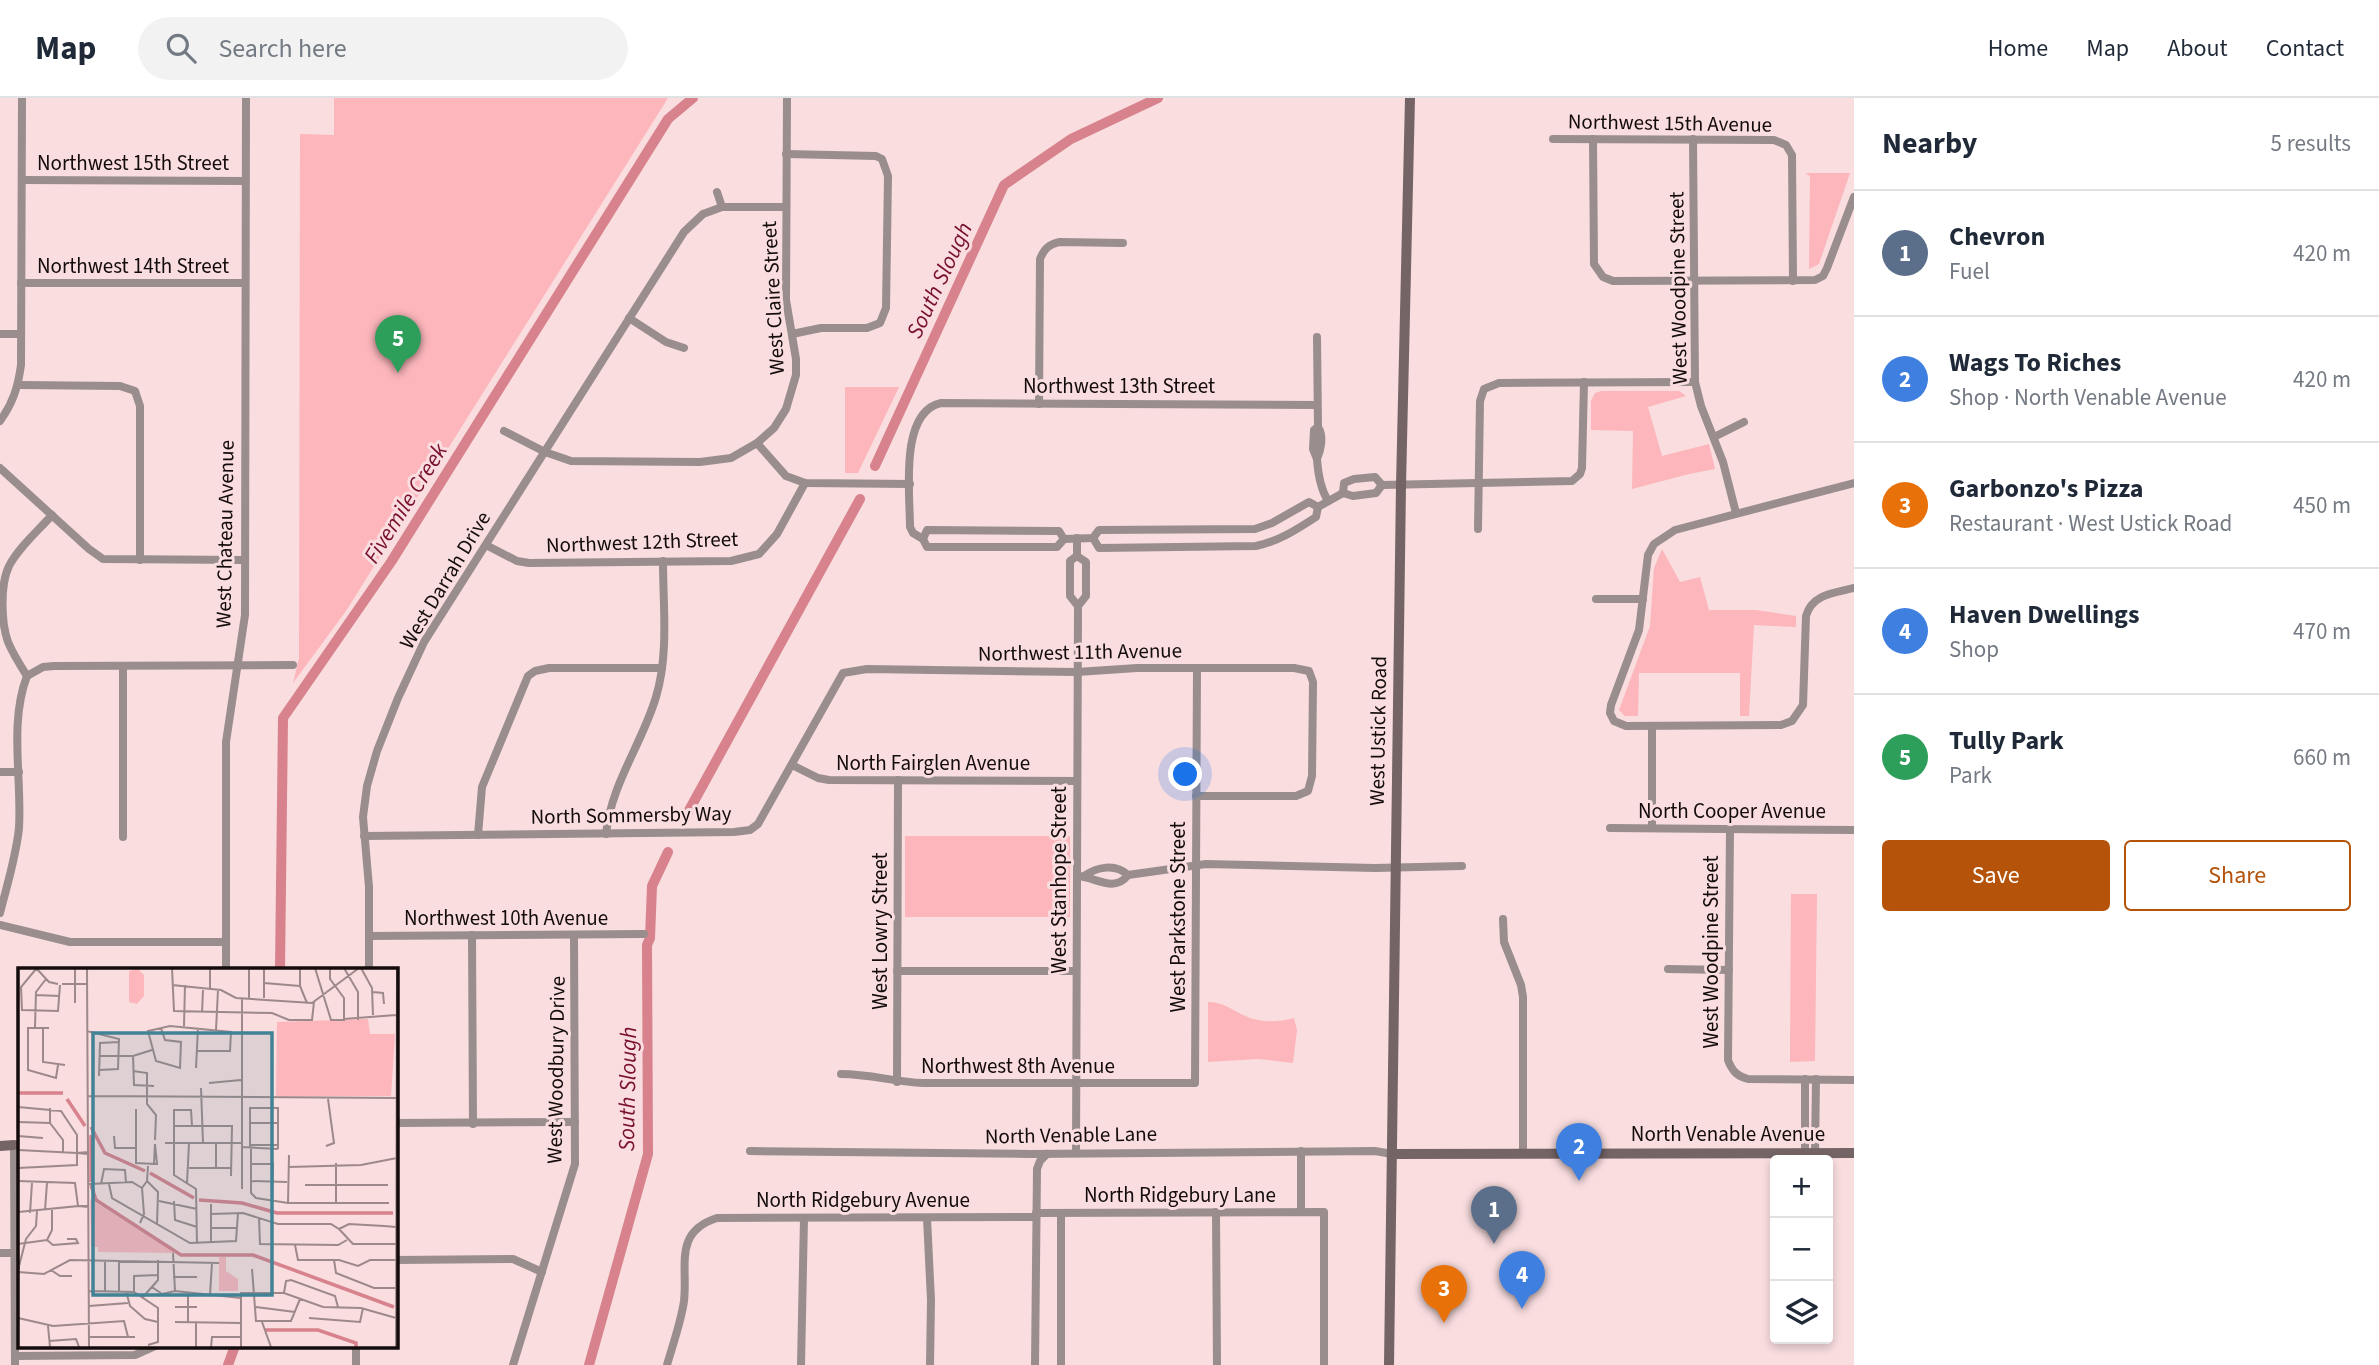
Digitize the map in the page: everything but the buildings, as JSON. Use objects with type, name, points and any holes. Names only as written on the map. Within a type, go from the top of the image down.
[{"type":"main road","name":"West Ustick Road","points":[[1390,1365],[1401,485],[1410,98]]},
{"type":"main road","points":[[0,1146],[14,1146]]},
{"type":"main road","name":"North Venable Avenue","points":[[1392,1154],[1854,1153]]},
{"type":"street","points":[[0,421],[11,406],[19,385],[22,98]]},
{"type":"street","name":"West Chateau Avenue","points":[[226,968],[226,742],[245,615],[246,98]]},
{"type":"street","name":"West Claire Street","points":[[757,443],[774,428],[786,409],[796,375],[796,359],[786,300],[787,98]]},
{"type":"street","name":"Northwest 15th Avenue","points":[[1552,139],[1774,140],[1786,145],[1792,155],[1793,281]]},
{"type":"street","points":[[1593,139],[1594,264],[1602,277],[1614,281],[1793,281],[1820,278],[1827,268],[1854,197]]},
{"type":"street","name":"West Woodpine Street","points":[[1693,139],[1695,382],[1736,513]]},
{"type":"street","points":[[786,154],[869,154],[882,159],[888,176],[886,308],[880,323],[867,328],[821,328],[792,334]]},
{"type":"street","name":"Northwest 15th Street","points":[[22,180],[245,181]]},
{"type":"street","points":[[717,192],[722,208]]},
{"type":"street","name":"West Darrah Drive","points":[[369,968],[369,887],[364,836],[366,786],[398,698],[424,642],[684,232],[703,214],[722,208],[786,208]]},
{"type":"street","points":[[1039,404],[1040,259],[1046,247],[1060,242],[1123,243]]},
{"type":"street","name":"Northwest 14th Street","points":[[21,283],[245,283]]},
{"type":"street","points":[[629,318],[666,342],[684,348]]},
{"type":"street","points":[[0,334],[21,334]]},
{"type":"street","points":[[1317,337],[1318,427],[1314,430],[1313,449],[1323,494],[1328,501]]},
{"type":"street","points":[[1382,485],[1566,483],[1576,478],[1582,468],[1584,382]]},
{"type":"street","points":[[1478,529],[1480,401],[1484,390],[1499,383],[1695,382]]},
{"type":"street","points":[[19,385],[120,386],[135,391],[140,406],[140,560]]},
{"type":"street","name":"Northwest 13th Street","points":[[909,484],[909,452],[914,432],[923,411],[940,403],[1317,405]]},
{"type":"street","points":[[1714,437],[1744,422]]},
{"type":"street","points":[[504,430],[545,452],[571,461],[700,462],[731,458],[757,443],[786,476],[805,483],[909,484],[910,527],[912,533],[923,539],[927,547],[1057,547],[1064,538]]},
{"type":"street","points":[[0,468],[103,559],[245,560]]},
{"type":"street","points":[[1343,493],[1344,483],[1354,479],[1376,477],[1382,485]]},
{"type":"street","name":"Northwest 12th Street","points":[[486,545],[517,561],[529,563],[731,561],[759,554],[777,534],[805,483]]},
{"type":"street","points":[[1854,483],[1675,530],[1654,544],[1645,566],[1639,630],[1611,705],[1610,713],[1614,721],[1626,726],[1781,725],[1792,721],[1803,705],[1806,616],[1809,607],[1821,597],[1854,588]]},
{"type":"street","points":[[1093,538],[1099,548],[1256,546],[1273,542],[1293,532],[1316,517],[1318,507],[1343,493],[1353,496],[1376,493],[1382,485]]},
{"type":"street","points":[[1093,538],[1099,530],[1255,528],[1272,523],[1309,502],[1318,507]]},
{"type":"street","points":[[27,676],[8,640],[4,623],[3,586],[6,569],[13,558],[52,516]]},
{"type":"street","points":[[923,539],[927,530],[1059,531],[1064,538]]},
{"type":"street","points":[[1064,538],[1093,538]]},
{"type":"street","name":"West Stanhope Street","points":[[1077,538],[1077,556]]},
{"type":"street","name":"West Stanhope Street","points":[[1077,556],[1070,561],[1070,596],[1078,606]]},
{"type":"street","name":"West Stanhope Street","points":[[1076,1153],[1076,971],[1080,876],[1077,781],[1078,606],[1086,596],[1086,562],[1077,556]]},
{"type":"street","points":[[606,834],[608,811],[637,748],[656,696],[662,668],[663,561]]},
{"type":"street","points":[[1596,599],[1643,599]]},
{"type":"street","points":[[0,913],[15,858],[19,827],[19,701],[27,676],[43,667],[293,665]]},
{"type":"street","points":[[123,666],[123,838]]},
{"type":"street","points":[[478,835],[482,787],[528,676],[535,671],[549,668],[662,668]]},
{"type":"street","name":"Northwest 11th Avenue","points":[[851,671],[1077,672],[1137,668],[1294,668],[1310,671],[1313,682],[1312,776],[1308,792],[1296,796],[1196,796]]},
{"type":"street","name":"West Parkstone Street","points":[[1195,1083],[1197,668]]},
{"type":"street","name":"North Sommersby Way","points":[[364,836],[750,830],[758,824],[843,673],[851,671]]},
{"type":"street","points":[[1652,828],[1653,726]]},
{"type":"street","name":"North Fairglen Avenue","points":[[792,765],[818,778],[829,780],[1077,781]]},
{"type":"street","points":[[0,772],[19,772]]},
{"type":"street","name":"West Lowry Street","points":[[897,1082],[898,780]]},
{"type":"street","name":"North Cooper Avenue","points":[[1610,828],[1854,830]]},
{"type":"street","name":"West Woodpine Street","points":[[1730,828],[1728,1060],[1735,1074],[1748,1079],[1805,1079]]},
{"type":"street","points":[[1080,876],[1110,884],[1124,881],[1128,875],[1196,865],[1375,868],[1462,866]]},
{"type":"street","points":[[1080,876],[1108,867],[1124,871],[1128,875]]},
{"type":"street","points":[[1503,919],[1504,942],[1523,996],[1523,1154]]},
{"type":"street","points":[[0,925],[70,942],[226,942]]},
{"type":"street","name":"Northwest 10th Avenue","points":[[369,936],[644,934]]},
{"type":"street","points":[[472,935],[473,1124]]},
{"type":"street","name":"West Woodbury Drive","points":[[513,1365],[575,1164],[574,935]]},
{"type":"street","points":[[1668,969],[1729,970]]},
{"type":"street","points":[[897,971],[1076,971]]},
{"type":"street","name":"Northwest 8th Avenue","points":[[841,1074],[867,1074],[897,1082],[1195,1083]]},
{"type":"street","points":[[1810,1153],[1805,1079],[1854,1080]]},
{"type":"street","points":[[1810,1153],[1816,1079]]},
{"type":"street","points":[[397,1123],[575,1122]]},
{"type":"street","points":[[14,1146],[17,1253],[15,1361],[135,1355],[151,1348]]},
{"type":"street","name":"North Venable Lane","points":[[750,1151],[1047,1154],[1375,1151],[1392,1154]]},
{"type":"street","points":[[1301,1151],[1301,1212]]},
{"type":"street","points":[[1035,1365],[1037,1169],[1047,1154]]},
{"type":"street","points":[[1216,1212],[1217,1365]]},
{"type":"street","name":"North Ridgebury Lane","points":[[1037,1215],[1324,1212],[1324,1365]]},
{"type":"street","points":[[1061,1213],[1061,1365]]},
{"type":"street","name":"North Ridgebury Avenue","points":[[667,1365],[684,1298],[684,1251],[693,1231],[703,1222],[717,1218],[1037,1215]]},
{"type":"street","points":[[801,1365],[804,1218]]},
{"type":"street","points":[[927,1218],[931,1300],[930,1365]]},
{"type":"street","points":[[0,1253],[17,1253]]},
{"type":"street","points":[[397,1260],[513,1259],[542,1272]]},
{"type":"shaded area","points":[[334,98],[668,98],[346,611],[293,683],[299,658],[300,134],[334,135]]},
{"type":"shaded area","points":[[1805,173],[1850,173],[1819,264],[1809,269],[1810,176]]},
{"type":"shaded area","points":[[845,387],[899,387],[858,473],[845,473]]},
{"type":"shaded area","points":[[1679,391],[1686,396],[1648,407],[1662,456],[1709,444],[1715,469],[1632,489],[1633,431],[1591,430],[1591,401],[1595,393]]},
{"type":"shaded area","points":[[1662,549],[1680,582],[1700,577],[1709,610],[1756,610],[1796,616],[1796,627],[1754,625],[1749,716],[1740,716],[1740,673],[1639,673],[1638,716],[1625,716],[1619,710],[1650,626],[1654,568]]},
{"type":"shaded area","points":[[905,836],[1070,836],[1070,917],[905,917]]},
{"type":"shaded area","points":[[1791,894],[1817,894],[1815,1061],[1790,1062]]},
{"type":"shaded area","points":[[1208,1002],[1221,1004],[1259,1020],[1280,1021],[1294,1018],[1297,1030],[1293,1063],[1258,1059],[1208,1062]]},
{"type":"waterway","name":"Fivemile Creek","points":[[280,968],[283,718],[391,562],[668,119],[693,98]]},
{"type":"waterway","name":"South Slough","points":[[875,466],[1004,185],[1071,139],[1158,98]]},
{"type":"waterway","name":"South Slough","points":[[687,814],[860,499]]},
{"type":"waterway","name":"South Slough","points":[[589,1365],[648,1154],[647,945],[650,938],[652,886],[668,852]]},
{"type":"waterway","name":"Fivemile Creek","points":[[228,1365],[234,1348]]},
{"type":"place","name":"Tully Park","points":[[398,373]]},
{"type":"place","name":"Wags To Riches","points":[[1579,1181]]},
{"type":"place","name":"Chevron","points":[[1494,1244]]},
{"type":"place","name":"Haven Dwellings","points":[[1522,1309]]},
{"type":"place","name":"Garbonzo's Pizza","points":[[1444,1323]]}]
